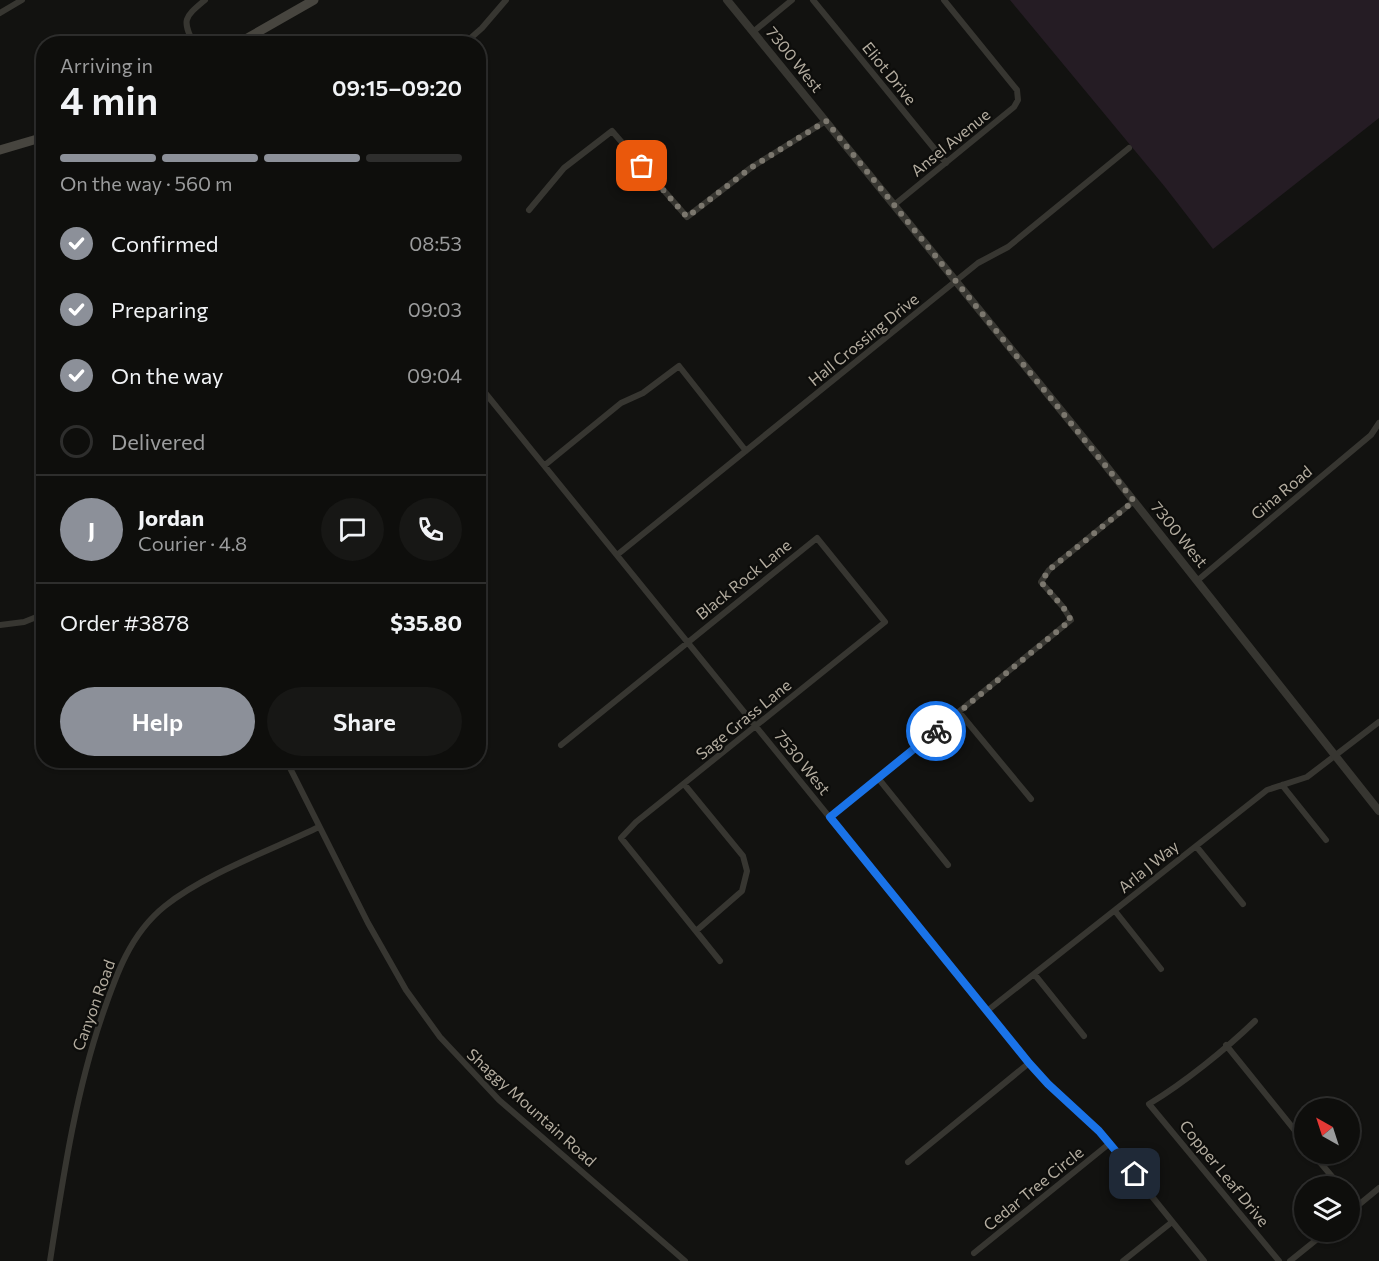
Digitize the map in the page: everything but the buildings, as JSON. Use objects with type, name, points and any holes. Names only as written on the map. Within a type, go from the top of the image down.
[{"type":"main road","points":[[251,36],[314,0]]},
{"type":"main road","points":[[0,150],[36,139]]},
{"type":"street","points":[[0,13],[22,0]]},
{"type":"street","points":[[190,36],[186,20],[190,12],[205,0]]},
{"type":"street","points":[[473,36],[506,0]]},
{"type":"street","name":"7300 West","points":[[727,0],[957,280],[1198,580],[1379,811]]},
{"type":"street","points":[[753,32],[792,0]]},
{"type":"street","name":"Eliot Drive","points":[[813,0],[946,163]]},
{"type":"street","name":"Ansel Avenue","points":[[894,205],[1014,107],[1019,97],[1017,90],[944,0]]},
{"type":"street","points":[[529,210],[564,168],[612,131],[687,217],[752,167],[826,121]]},
{"type":"street","name":"Hall Crossing Drive","points":[[617,555],[982,260],[1008,247],[1129,148]]},
{"type":"street","points":[[545,465],[621,403],[643,393],[679,366],[746,451]]},
{"type":"street","name":"7530 West","points":[[486,394],[1029,1063],[1110,1143],[1204,1261]]},
{"type":"street","name":"Gina Road","points":[[1198,580],[1371,435],[1379,423]]},
{"type":"street","points":[[830,817],[1071,620],[1041,582],[1049,570],[1134,501]]},
{"type":"street","name":"Black Rock Lane","points":[[561,745],[817,538],[885,622]]},
{"type":"street","points":[[0,625],[24,622],[36,617]]},
{"type":"street","name":"Sage Grass Lane","points":[[696,931],[621,838],[636,822],[885,622]]},
{"type":"street","points":[[959,712],[1031,799]]},
{"type":"street","name":"Arla J Way","points":[[987,1011],[1267,790],[1307,777],[1379,722]]},
{"type":"street","name":"Shaggy Mountain Road","points":[[290,768],[368,923],[406,990],[446,1045],[499,1100],[684,1261]]},
{"type":"street","points":[[878,778],[948,865]]},
{"type":"street","points":[[684,784],[743,856],[747,871],[742,891],[696,931],[720,961]]},
{"type":"street","points":[[1282,785],[1326,840]]},
{"type":"street","name":"Canyon Road","points":[[50,1261],[83,1074],[114,982],[132,943],[156,914],[180,896],[319,827]]},
{"type":"street","points":[[1196,846],[1243,904]]},
{"type":"street","points":[[1115,911],[1161,969]]},
{"type":"street","points":[[1035,975],[1084,1036]]},
{"type":"street","points":[[1255,1021],[1226,1045],[1294,1129]]},
{"type":"street","name":"Copper Leaf Drive","points":[[1226,1045],[1149,1104],[1279,1261]]},
{"type":"street","points":[[908,1162],[1029,1063]]},
{"type":"street","name":"Cedar Tree Circle","points":[[974,1253],[1110,1143]]},
{"type":"street","points":[[1322,1164],[1332,1176]]},
{"type":"street","points":[[1360,1204],[1379,1188]]},
{"type":"street","points":[[1123,1261],[1172,1222]]},
{"type":"street","points":[[1290,1261],[1314,1242]]},
{"type":"shaded area","points":[[1010,0],[1379,0],[1379,118],[1213,249],[1165,187]]},
{"type":"way so far","points":[[642,166],[687,217],[752,167],[826,121],[1134,501],[1049,570],[1041,582],[1071,620],[936,731]]},
{"type":"route","points":[[936,731],[830,817],[1029,1063],[1048,1084],[1099,1131],[1135,1174]]}]
